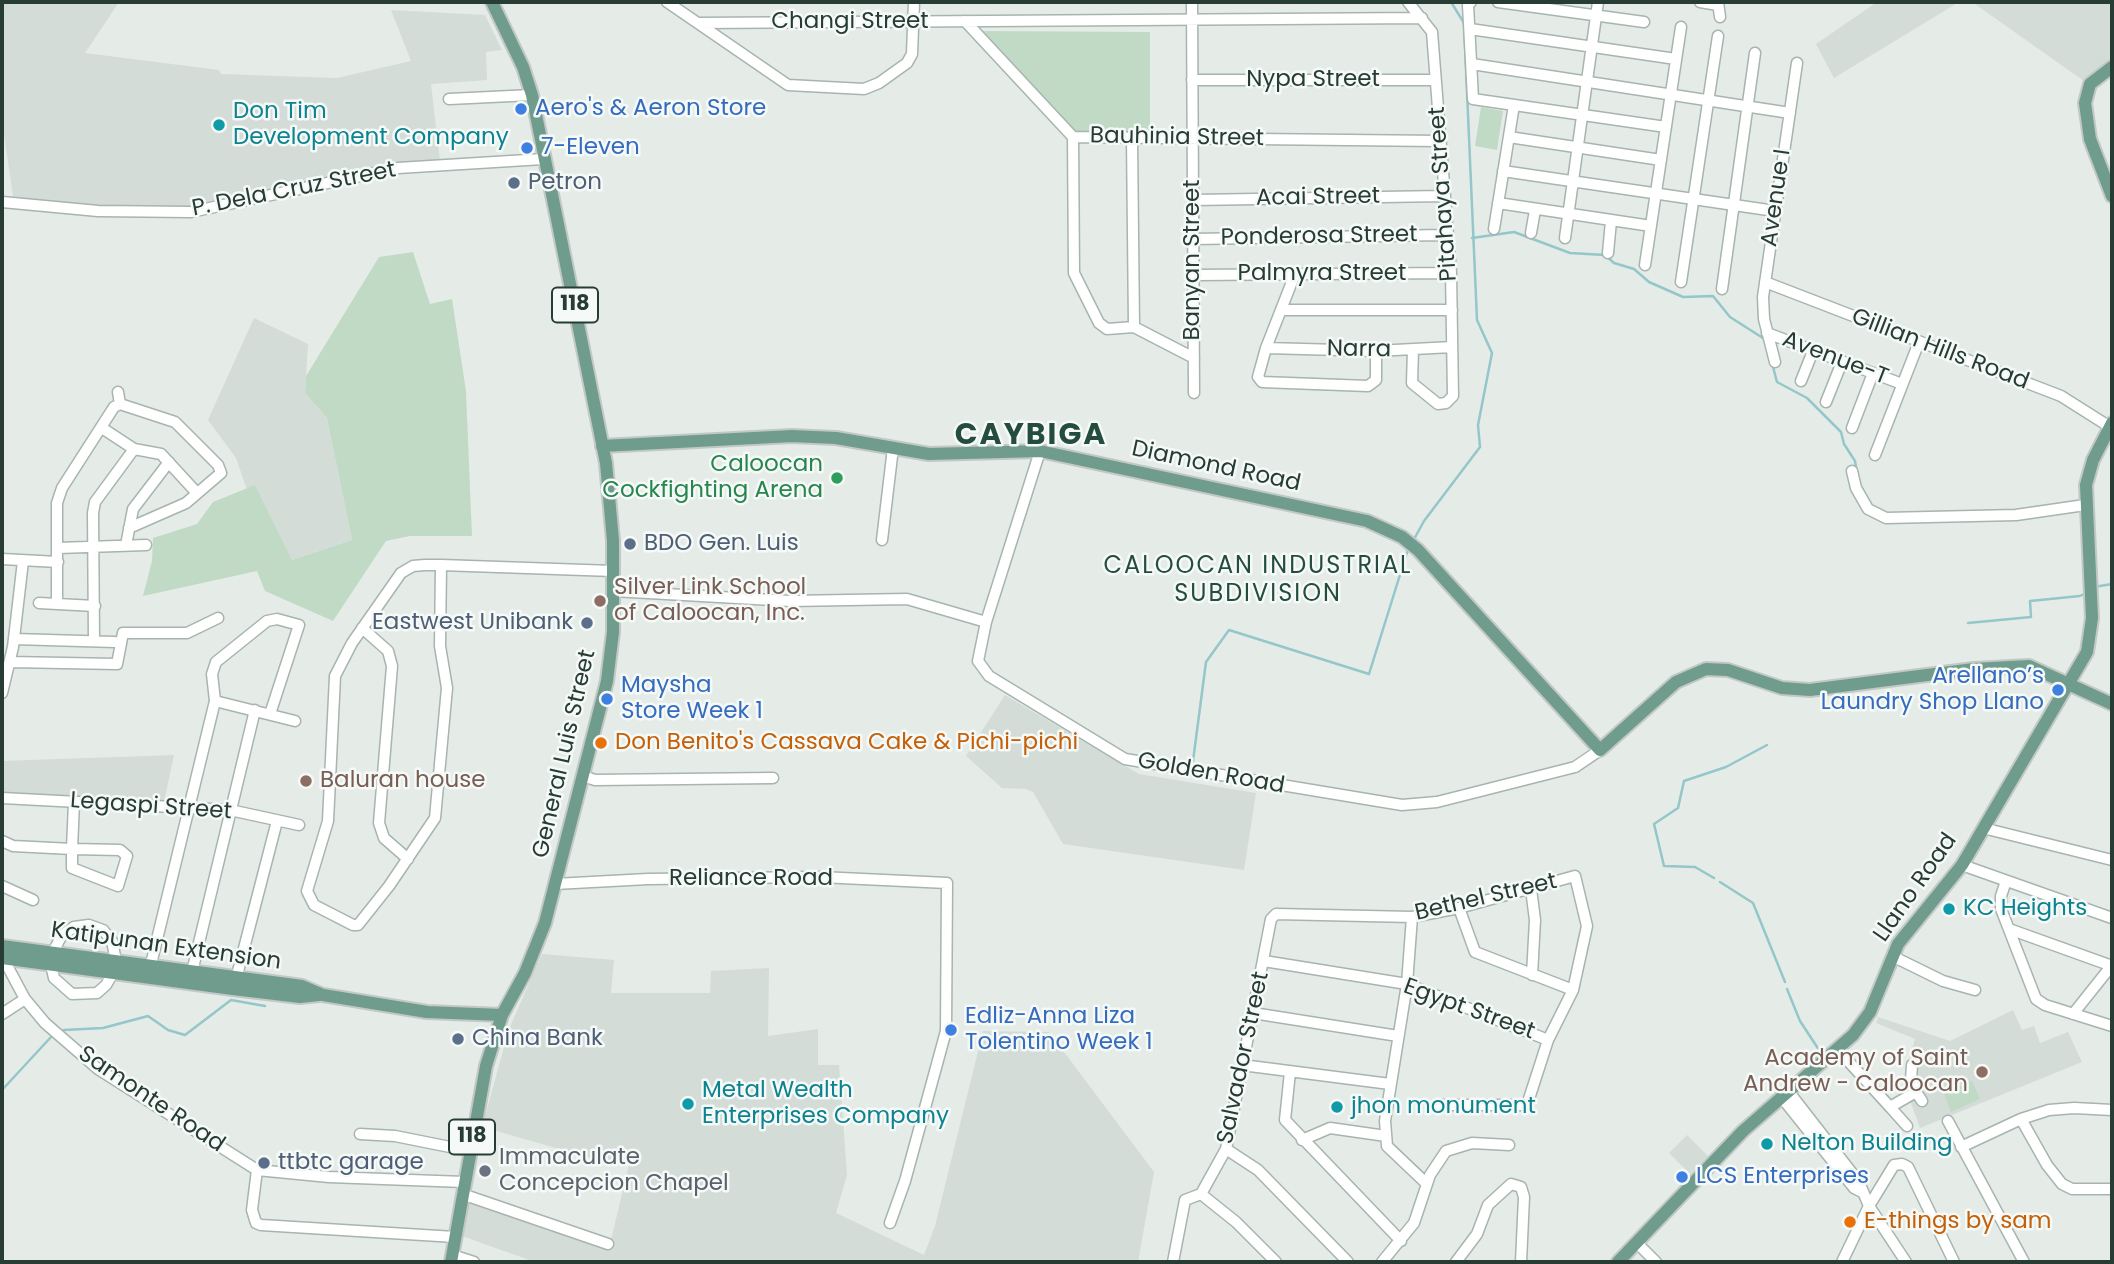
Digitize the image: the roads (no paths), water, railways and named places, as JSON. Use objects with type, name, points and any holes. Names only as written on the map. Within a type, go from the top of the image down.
[{"type":"main road","name":"General Luis Street","points":[[451,1259],[486,1066],[502,1015],[538,943],[583,776],[612,651],[611,502],[603,446],[532,95],[523,67],[492,2]]},
{"type":"main road","points":[[2112,67],[2090,84],[2085,103],[2091,139],[2112,196]]},
{"type":"main road","name":"Llano Road","points":[[1618,1262],[1743,1131],[1839,1051],[1867,1016],[1898,944],[1962,865],[2070,683],[2087,652],[2092,628],[2085,505],[2089,471],[2111,425]]},
{"type":"main road","name":"Diamond Road","points":[[603,446],[792,436],[836,438],[929,454],[1041,451],[1367,521],[1411,544],[1601,750]]},
{"type":"main road","points":[[1601,750],[1676,682],[1706,669],[1728,670],[1795,690],[2029,666],[2111,703]]},
{"type":"main road","name":"Katipunan Extension","points":[[2,946],[52,959]]},
{"type":"main road","name":"Katipunan Extension","points":[[2,957],[52,959],[114,967],[190,983],[234,983]]},
{"type":"main road","name":"Katipunan Extension","points":[[114,967],[151,964],[193,970],[234,983],[300,996],[323,995],[427,1012],[502,1015]]},
{"type":"street","points":[[667,2],[788,85],[863,89],[880,83],[907,63],[912,54],[914,2]]},
{"type":"street","name":"Banyan Street","points":[[1192,2],[1194,393]]},
{"type":"street","name":"Pitahaya Street","points":[[1408,2],[1432,32],[1445,235],[1451,273],[1453,396],[1446,403],[1438,404],[1412,383],[1413,350]]},
{"type":"street","points":[[1471,2],[1468,5],[1473,99],[1666,127]]},
{"type":"street","points":[[1498,2],[1563,6],[1596,16],[1644,22]]},
{"type":"street","points":[[1565,238],[1598,2]]},
{"type":"street","points":[[1700,2],[1718,4],[1720,17]]},
{"type":"street","name":"Changi Street","points":[[699,23],[1422,18]]},
{"type":"street","name":"Bauhinia Street","points":[[965,21],[1073,136],[1132,139],[1439,141]]},
{"type":"street","points":[[1645,265],[1681,27]]},
{"type":"street","points":[[1470,29],[1676,59]]},
{"type":"street","points":[[1682,282],[1718,36]]},
{"type":"street","points":[[1722,289],[1755,53]]},
{"type":"street","name":"Avenue I","points":[[1775,362],[1763,307],[1797,63]]},
{"type":"street","points":[[1472,64],[1790,113]]},
{"type":"street","name":"Nypa Street","points":[[1192,79],[1435,79]]},
{"type":"street","points":[[449,100],[532,95]]},
{"type":"street","points":[[1494,229],[1514,105]]},
{"type":"street","points":[[1073,136],[1074,273],[1099,323],[1107,330],[1134,327],[1194,358]]},
{"type":"street","points":[[1508,137],[1661,159]]},
{"type":"street","points":[[1132,139],[1134,327]]},
{"type":"street","name":"P. Dela Cruz Street","points":[[2,202],[98,211],[191,212],[398,168],[543,159]]},
{"type":"street","points":[[1503,172],[1775,211]]},
{"type":"street","name":"Acai Street","points":[[1193,200],[1444,196]]},
{"type":"street","points":[[1498,203],[1651,226]]},
{"type":"street","points":[[1531,233],[1535,210]]},
{"type":"street","points":[[1608,253],[1611,221]]},
{"type":"street","name":"Ponderosa Street","points":[[1193,239],[1445,235]]},
{"type":"street","name":"Palmyra Street","points":[[1194,275],[1451,273]]},
{"type":"street","points":[[1295,274],[1266,348],[1258,377],[1262,382],[1281,385],[1368,386],[1376,380],[1376,351]]},
{"type":"street","name":"Gillian Hills Road","points":[[1765,282],[2062,396],[2111,425]]},
{"type":"street","points":[[1282,310],[1452,310]]},
{"type":"street","name":"Avenue-T","points":[[1767,333],[1902,384]]},
{"type":"street","points":[[1875,455],[1919,342]]},
{"type":"street","name":"Narra","points":[[1266,348],[1376,351],[1452,347]]},
{"type":"street","points":[[1801,381],[1813,351]]},
{"type":"street","points":[[1826,402],[1842,362]]},
{"type":"street","points":[[1852,428],[1873,373]]},
{"type":"street","points":[[118,392],[120,404]]},
{"type":"street","points":[[57,603],[60,496],[114,407],[120,404],[175,422],[218,466],[221,473],[217,480],[196,492],[180,506],[129,528]]},
{"type":"street","points":[[102,428],[134,449],[161,454],[196,492]]},
{"type":"street","points":[[94,641],[95,502],[134,449]]},
{"type":"street","points":[[882,540],[893,449]]},
{"type":"street","name":"Golden Road","points":[[1041,451],[977,653],[983,670],[1125,759],[1402,805],[1437,802],[1575,767],[1601,750]]},
{"type":"street","points":[[126,545],[133,509],[169,463]]},
{"type":"street","points":[[1852,471],[1861,498],[1868,509],[1886,518],[2016,514],[2085,505]]},
{"type":"street","points":[[58,548],[146,545]]},
{"type":"street","points":[[2,559],[58,562]]},
{"type":"street","points":[[2,693],[10,662],[9,644],[23,561]]},
{"type":"street","points":[[441,565],[440,646],[447,688],[435,818],[358,925],[324,910],[309,899],[308,883],[328,821],[335,676],[362,628],[401,573],[413,566],[441,565],[613,571]]},
{"type":"street","points":[[613,591],[790,601],[907,600],[986,622]]},
{"type":"street","points":[[39,603],[95,606]]},
{"type":"street","points":[[10,662],[117,664],[120,637],[124,633],[187,633],[218,618]]},
{"type":"street","points":[[151,964],[215,701],[212,674],[216,662],[267,621],[276,620],[299,625],[270,713]]},
{"type":"street","points":[[362,628],[380,641],[388,651],[391,666],[379,823],[384,838],[408,859]]},
{"type":"street","points":[[9,644],[115,642]]},
{"type":"street","points":[[215,701],[295,721]]},
{"type":"street","points":[[190,983],[255,710]]},
{"type":"street","points":[[583,776],[596,780],[773,778]]},
{"type":"street","name":"Legaspi Street","points":[[2,798],[187,810],[230,810],[299,825]]},
{"type":"street","points":[[2,841],[13,846],[72,849],[125,852],[121,883],[113,886],[72,868],[72,849],[74,802]]},
{"type":"street","points":[[234,983],[277,821]]},
{"type":"street","points":[[1983,828],[2112,860]]},
{"type":"street","points":[[1962,865],[2112,918]]},
{"type":"street","name":"Bethel Street","points":[[1272,919],[1276,914],[1412,917],[1531,890],[1575,876],[1587,926],[1573,990]]},
{"type":"street","name":"Reliance Road","points":[[555,884],[648,879],[820,877],[947,883],[946,1031],[905,1181],[890,1223]]},
{"type":"street","points":[[2006,881],[2000,902],[2036,999],[2042,1004],[2112,1026]]},
{"type":"street","points":[[2,886],[33,900]]},
{"type":"street","points":[[1531,890],[1535,920],[1532,975]]},
{"type":"street","points":[[1440,1105],[1527,1105],[1549,1040],[1573,990],[1475,953],[1459,908]]},
{"type":"street","points":[[1412,917],[1407,984],[1390,1084],[1386,1136],[1387,1146],[1427,1184]]},
{"type":"street","name":"Salvador Street","points":[[1173,1262],[1185,1200],[1201,1194],[1226,1149],[1272,919]]},
{"type":"street","points":[[89,925],[103,930],[112,941],[114,967],[106,985],[97,993],[85,996],[72,994],[62,988],[54,978],[52,959],[62,935],[74,927],[89,925]]},
{"type":"street","points":[[2009,929],[2112,966],[2073,1014]]},
{"type":"street","points":[[1892,956],[1943,981],[1975,990]]},
{"type":"street","name":"Samonte Road","points":[[2,957],[25,999],[45,1023],[98,1069],[257,1170],[463,1188],[608,1244]]},
{"type":"street","name":"Egypt Street","points":[[1264,961],[1407,984],[1549,1040]]},
{"type":"street","points":[[2,1014],[25,999]]},
{"type":"street","points":[[1253,1013],[1398,1036]]},
{"type":"street","points":[[1839,1051],[1907,1126]]},
{"type":"street","points":[[1242,1065],[1390,1084]]},
{"type":"street","points":[[1912,1065],[1911,1080],[1922,1101]]},
{"type":"street","points":[[1290,1072],[1285,1120],[1401,1241]]},
{"type":"street","points":[[1890,1107],[1916,1092]]},
{"type":"street","points":[[1786,1095],[1854,1188],[1861,1192],[1906,1262]]},
{"type":"street","points":[[1961,1147],[2021,1119],[2049,1110],[2112,1110]]},
{"type":"street","points":[[2021,1119],[2047,1165],[2062,1184],[2072,1189],[2112,1189]]},
{"type":"street","points":[[1948,1121],[2024,1262]]},
{"type":"street","points":[[1302,1140],[1330,1128],[1386,1136]]},
{"type":"street","points":[[360,1134],[395,1136],[470,1151]]},
{"type":"street","points":[[1382,1262],[1414,1223],[1436,1162],[1446,1151],[1472,1143],[1509,1145]]},
{"type":"street","points":[[1226,1149],[1258,1170],[1348,1262]]},
{"type":"street","points":[[1842,1262],[1869,1206],[1894,1165],[1902,1164],[1908,1167],[1954,1262]]},
{"type":"street","points":[[257,1170],[252,1210],[256,1223],[261,1225],[455,1237]]},
{"type":"street","points":[[1456,1262],[1477,1234],[1488,1205],[1506,1187],[1517,1184],[1524,1197],[1521,1262]]},
{"type":"street","points":[[1201,1194],[1236,1222],[1276,1262]]},
{"type":"street","points":[[1636,1242],[1656,1262]]},
{"type":"street","points":[[1848,1251],[1855,1262]]},
{"type":"street","points":[[451,1259],[474,1262]]},
{"type":"waterway","points":[[1413,541],[1424,521],[1480,447],[1478,425],[1492,353],[1477,320],[1464,23],[1451,2]]},
{"type":"waterway","points":[[1472,238],[1514,232],[1570,253],[1605,255],[1614,263],[1634,269],[1649,282],[1683,297],[1713,296],[1730,317],[1766,340]]},
{"type":"waterway","points":[[1772,363],[1777,382],[1807,398],[1841,432],[1844,444],[1855,461],[1857,473]]},
{"type":"waterway","points":[[1859,483],[1873,508]]},
{"type":"waterway","points":[[1193,761],[1206,662],[1229,630],[1369,674],[1409,546]]},
{"type":"waterway","points":[[2094,587],[2112,584]]},
{"type":"waterway","points":[[1968,623],[2031,617],[2030,601],[2080,596],[2086,593]]},
{"type":"waterway","points":[[1714,878],[1695,867],[1664,866],[1654,824],[1678,808],[1684,781],[1726,767],[1767,745]]},
{"type":"waterway","points":[[1720,882],[1753,903],[1785,982]]},
{"type":"waterway","points":[[1787,989],[1800,1021],[1821,1053]]},
{"type":"waterway","points":[[64,1030],[103,1028],[148,1016],[168,1030],[185,1035],[231,1000],[265,1006]]},
{"type":"waterway","points":[[2,1090],[51,1037]]},
{"type":"place","name":"Aero's & Aeron Store","points":[[521,109]]},
{"type":"place","name":"Don Tim Development Company","points":[[219,125]]},
{"type":"place","name":"7-Eleven","points":[[527,148]]},
{"type":"place","name":"Petron","points":[[514,183]]},
{"type":"place","name":"Caloocan Cockfighting Arena","points":[[837,478]]},
{"type":"place","name":"BDO Gen. Luis","points":[[630,544]]},
{"type":"place","name":"Silver Link School of Caloocan, Inc.","points":[[600,601]]},
{"type":"place","name":"Eastwest Unibank","points":[[587,623]]},
{"type":"place","name":"Arellano’s Laundry Shop Llano","points":[[2058,690]]},
{"type":"place","name":"Maysha Store Week 1","points":[[607,699]]},
{"type":"place","name":"Don Benito's Cassava Cake & Pichi-pichi","points":[[601,743]]},
{"type":"place","name":"Baluran house","points":[[306,781]]},
{"type":"place","name":"KC Heights","points":[[1949,909]]},
{"type":"place","name":"Edliz-Anna Liza Tolentino Week 1","points":[[951,1030]]},
{"type":"place","name":"China Bank","points":[[458,1039]]},
{"type":"place","name":"Academy of Saint Andrew - Caloocan","points":[[1982,1072]]},
{"type":"place","name":"Metal Wealth Enterprises Company","points":[[688,1104]]},
{"type":"place","name":"jhon monument","points":[[1337,1107]]},
{"type":"place","name":"Nelton Building","points":[[1767,1144]]},
{"type":"place","name":"ttbtc garage","points":[[264,1163]]},
{"type":"place","name":"Immaculate Concepcion Chapel","points":[[485,1171]]},
{"type":"place","name":"LCS Enterprises","points":[[1682,1177]]},
{"type":"place","name":"E-things by sam","points":[[1850,1222]]},
{"type":"district","name":"CAYBIGA","points":[[1031,436]]},
{"type":"district","name":"CALOOCAN INDUSTRIAL SUBDIVISION","points":[[1258,581]]}]
